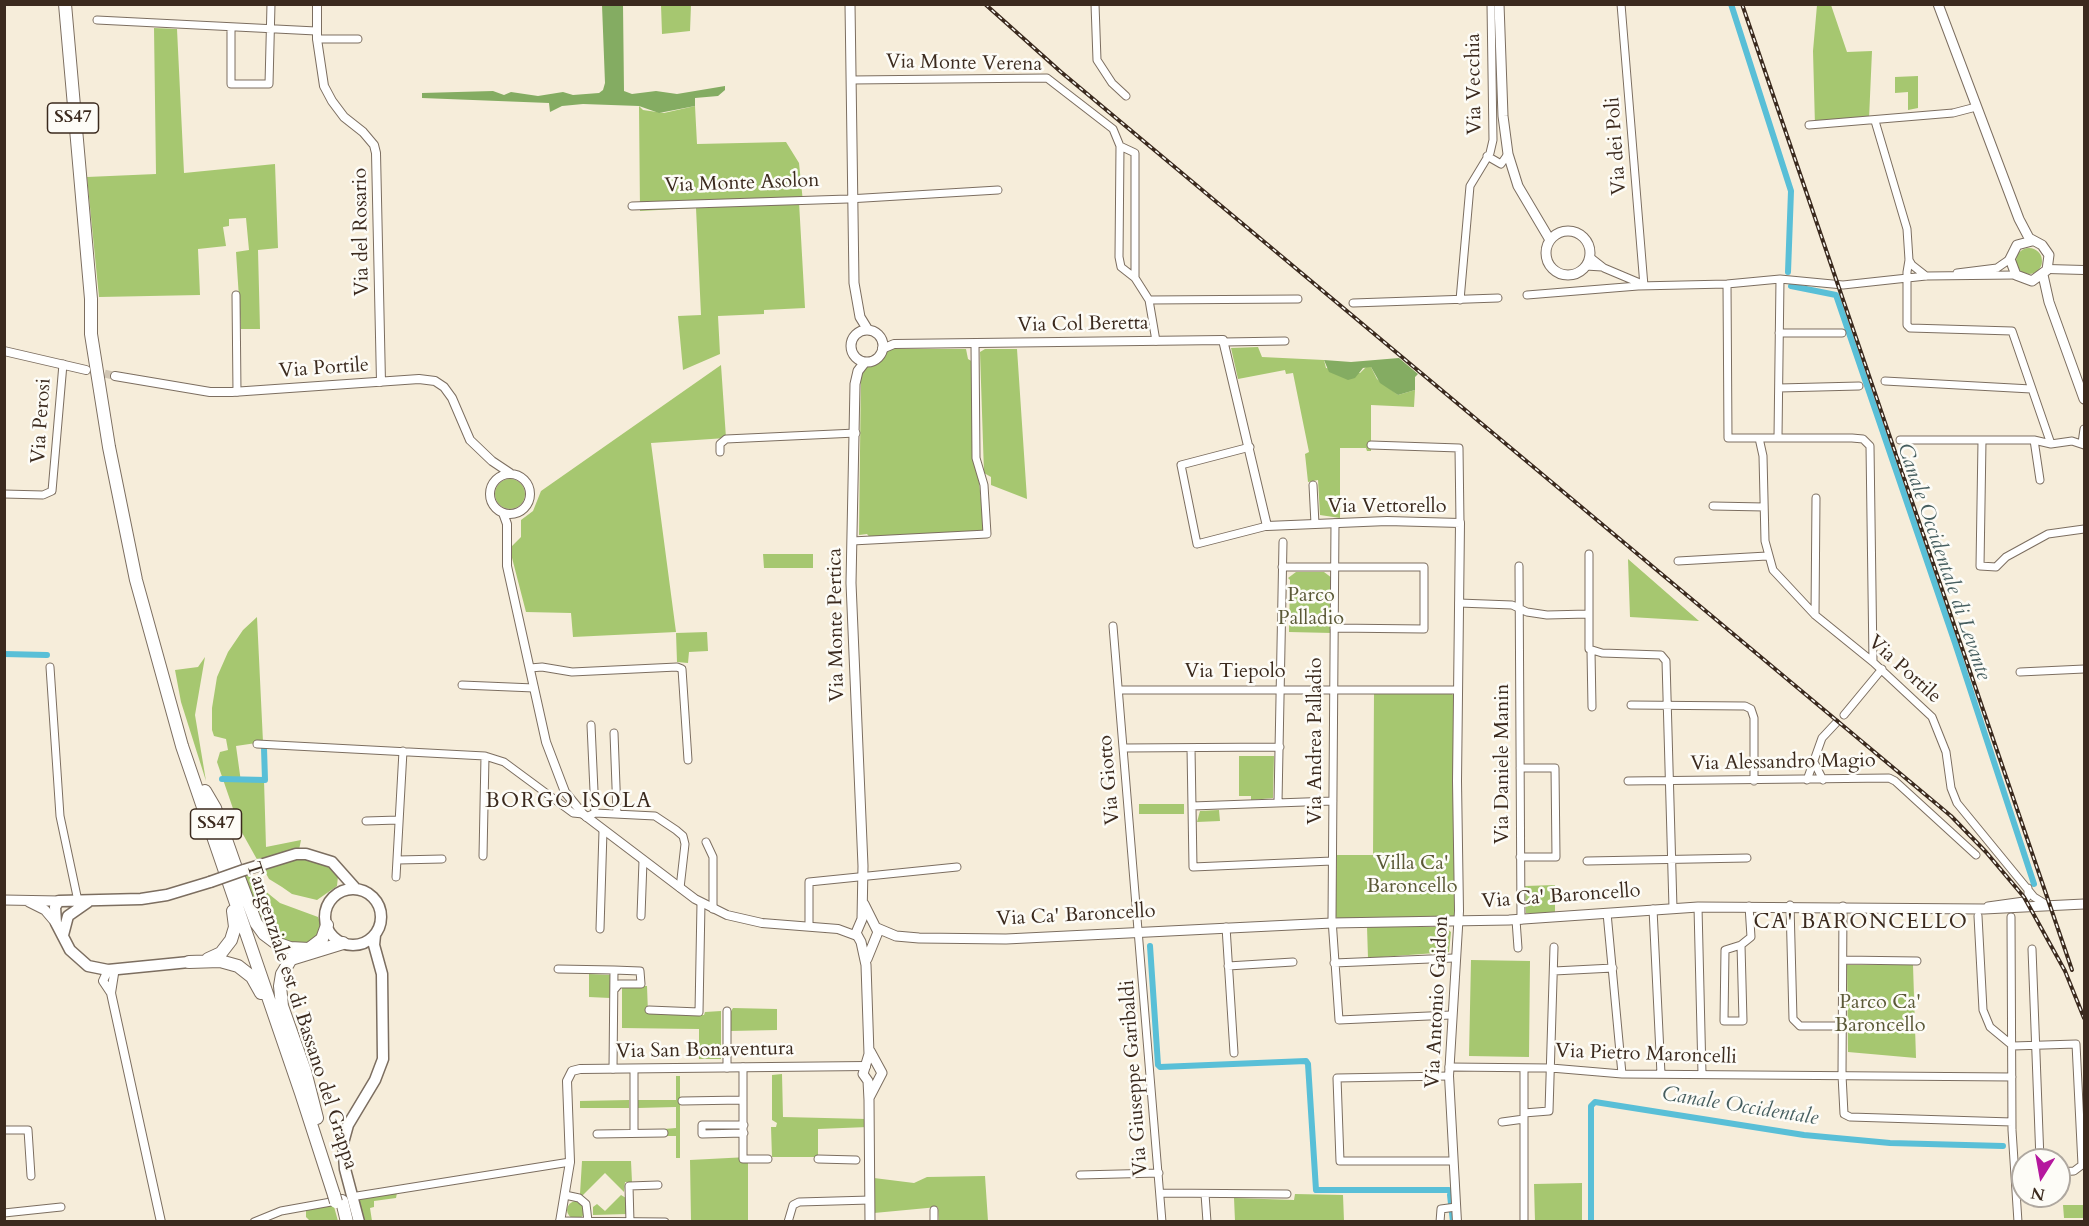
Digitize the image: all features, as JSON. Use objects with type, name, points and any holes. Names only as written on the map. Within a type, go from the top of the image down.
[{"type":"highway","name":"Tangenziale est di Bassano del Grappa","points":[[64,4],[96,369],[122,518],[152,643],[336,1199],[347,1221]]},
{"type":"highway","name":"Tangenziale est di Bassano del Grappa","points":[[200,788],[317,1118],[341,1221]]},
{"type":"highway","name":"SS47","points":[[200,788],[215,808],[240,871],[256,923],[264,934],[276,943],[297,950],[309,949],[322,939],[327,925]]},
{"type":"highway","name":"SS47","points":[[189,962],[217,955],[231,940],[235,917],[218,879],[199,811],[200,788]]},
{"type":"highway","points":[[317,1118],[305,1071],[282,1006],[280,986],[282,974],[291,959],[343,943]]},
{"type":"highway","points":[[189,962],[230,963],[252,977],[259,988],[288,1072],[301,1093]]},
{"type":"main road","points":[[850,4],[854,284],[860,317],[858,333],[851,344],[861,360],[878,358],[882,345],[877,334],[868,330],[860,317]]},
{"type":"main road","points":[[1499,4],[1503,116],[1508,154],[1526,203],[1554,237]]},
{"type":"main road","points":[[1938,4],[2019,219],[2032,241]]},
{"type":"main road","points":[[2019,219],[2019,244],[2010,259],[2016,275],[2032,280],[2049,302]]},
{"type":"main road","points":[[1570,231],[1581,235],[1589,245],[1588,262],[1572,275],[1555,271],[1546,256],[1554,237],[1570,231]]},
{"type":"main road","points":[[2019,244],[2032,241],[2042,245],[2049,255],[2045,272],[2049,302],[2085,399]]},
{"type":"main road","points":[[2032,280],[2045,272]]},
{"type":"main road","points":[[858,333],[868,330]]},
{"type":"main road","name":"Via Monte Pertica","points":[[861,360],[855,384],[856,433],[851,599],[863,878],[859,932],[866,965]]},
{"type":"main road","points":[[4,900],[83,901],[141,899],[167,895],[296,854],[320,857],[336,865],[356,889]]},
{"type":"main road","points":[[336,865],[340,880],[338,894]]},
{"type":"main road","points":[[359,1221],[345,1169],[343,1143],[351,1120],[372,1085],[382,1059],[382,978],[375,935],[381,920],[378,903],[365,891],[356,889],[338,894],[328,905],[327,925],[333,936],[343,943],[358,945],[377,955]]},
{"type":"main road","points":[[24,900],[45,910],[56,923],[70,950],[83,963],[95,969],[108,970],[189,962]]},
{"type":"main road","points":[[56,923],[55,911],[59,901]]},
{"type":"main road","points":[[59,901],[63,935]]},
{"type":"main road","points":[[63,935],[70,914],[83,901]]},
{"type":"main road","name":"Via Monte Pertica","points":[[863,902],[875,925]]},
{"type":"main road","name":"Via Ca' Baroncello","points":[[859,932],[875,940],[896,936],[1006,939],[1332,923],[1518,920],[1698,907],[1790,905],[1981,912],[2085,904]]},
{"type":"main road","points":[[859,932],[875,925],[875,940],[866,965],[870,1221]]},
{"type":"main road","name":"Via Ca' Baroncello","points":[[875,925],[896,936]]},
{"type":"main road","points":[[358,945],[375,935]]},
{"type":"street","points":[[231,27],[231,84],[269,84],[271,4]]},
{"type":"street","name":"Via del Rosario","points":[[317,4],[316,35],[324,86],[344,117],[363,132],[374,145],[376,153],[381,382]]},
{"type":"street","points":[[1095,4],[1097,60],[1112,83],[1126,96]]},
{"type":"street","name":"Via Vecchia","points":[[1460,300],[1470,186],[1493,140],[1491,4]]},
{"type":"street","name":"Via dei Poli","points":[[1621,4],[1644,285]]},
{"type":"street","points":[[97,20],[270,29],[358,39]]},
{"type":"street","name":"Via Monte Verena","points":[[852,80],[1047,78],[1113,129],[1120,146]]},
{"type":"street","points":[[1809,125],[1875,121],[1957,112],[1976,107]]},
{"type":"street","points":[[1875,121],[1907,229],[1909,327],[2012,331],[2052,444]]},
{"type":"street","points":[[1135,278],[1135,153],[1120,146],[1119,257],[1121,267],[1135,278],[1149,300],[1156,340]]},
{"type":"street","points":[[1501,164],[1508,154]]},
{"type":"street","points":[[1487,156],[1514,172]]},
{"type":"street","name":"Via Monte Asolon","points":[[633,206],[998,190]]},
{"type":"street","points":[[2049,255],[2071,270]]},
{"type":"street","points":[[1949,275],[1997,268],[2010,259]]},
{"type":"street","points":[[1909,260],[1926,276]]},
{"type":"street","points":[[1588,262],[1644,285]]},
{"type":"street","points":[[2045,272],[2085,270]]},
{"type":"street","points":[[1527,295],[1644,285],[1727,284],[1780,279],[1812,280],[1828,285],[1926,276],[2016,275]]},
{"type":"street","points":[[1778,437],[1780,279]]},
{"type":"street","points":[[1727,284],[1728,438],[1852,438],[1868,441],[1871,452],[1873,662]]},
{"type":"street","points":[[236,295],[237,392]]},
{"type":"street","points":[[1353,303],[1498,298]]},
{"type":"street","points":[[1149,300],[1298,299]]},
{"type":"street","points":[[1779,333],[1842,333]]},
{"type":"street","name":"Via Col Beretta","points":[[882,345],[1156,340],[1285,341]]},
{"type":"street","points":[[1224,342],[1267,526]]},
{"type":"street","points":[[852,541],[987,534],[984,485],[976,458],[975,344]]},
{"type":"street","name":"Via Perosi","points":[[4,351],[63,364],[52,491],[43,495],[4,494]]},
{"type":"street","points":[[63,364],[86,370]]},
{"type":"street","name":"Via Portile","points":[[115,376],[210,392],[419,379],[440,383],[452,398],[470,440],[492,461],[510,473]]},
{"type":"street","points":[[1885,381],[2031,389]]},
{"type":"street","points":[[1779,388],[1859,386]]},
{"type":"street","points":[[1900,440],[2034,440],[2052,444],[2072,441],[2084,444],[2085,429]]},
{"type":"street","points":[[720,452],[720,444],[726,439],[856,433]]},
{"type":"street","name":"Via Portile","points":[[1759,438],[1763,456],[1767,556],[1773,570],[1815,615],[1882,669],[1932,717],[1946,752],[1951,788],[1957,803],[2039,901],[2054,906]]},
{"type":"street","points":[[2034,440],[2040,480]]},
{"type":"street","points":[[1982,441],[1980,566],[1996,567],[2006,557],[2048,534],[2085,529]]},
{"type":"street","points":[[1371,445],[1459,448],[1460,523]]},
{"type":"street","name":"Via Vettorello","points":[[1250,447],[1181,465],[1197,544],[1267,526],[1335,523],[1460,523]]},
{"type":"street","points":[[492,461],[496,467],[495,480],[490,489],[491,501],[503,513],[507,533],[507,566],[546,742],[568,795],[603,831],[680,888],[713,909],[746,921],[859,932]]},
{"type":"street","points":[[495,480],[510,473],[522,478],[530,488],[528,504],[517,513],[507,533]]},
{"type":"street","name":"Via Vettorello","points":[[1313,484],[1315,524]]},
{"type":"street","points":[[1815,615],[1816,498]]},
{"type":"street","points":[[1713,506],[1764,507]]},
{"type":"street","points":[[503,513],[517,513]]},
{"type":"street","name":"Via Andrea Palladio","points":[[1335,523],[1332,923],[1339,1020],[1451,1015]]},
{"type":"street","name":"Via Antonio Gaidon","points":[[1456,1221],[1453,1207],[1449,1072],[1460,854],[1458,690],[1460,523]]},
{"type":"street","points":[[1278,802],[1282,542]]},
{"type":"street","points":[[1589,554],[1588,614],[1592,707]]},
{"type":"street","points":[[1677,561],[1767,556]]},
{"type":"street","name":"Via Daniele Manin","points":[[1518,948],[1519,566]]},
{"type":"street","points":[[1282,567],[1424,567],[1424,629],[1334,628]]},
{"type":"street","points":[[1460,603],[1512,605],[1519,609],[1547,615],[1588,614]]},
{"type":"street","name":"Via Giotto","points":[[1113,626],[1140,931]]},
{"type":"street","points":[[1591,651],[1665,657],[1673,908]]},
{"type":"street","points":[[50,667],[60,816],[83,901]]},
{"type":"street","points":[[530,668],[542,667],[572,672],[676,667],[682,669],[688,760]]},
{"type":"street","points":[[1843,713],[1882,669]]},
{"type":"street","points":[[2020,672],[2085,669]]},
{"type":"street","points":[[462,685],[534,688]]},
{"type":"street","name":"Via Tiepolo","points":[[1119,690],[1280,688],[1458,690]]},
{"type":"street","points":[[1631,705],[1745,706],[1751,709],[1755,718],[1754,781]]},
{"type":"street","points":[[1807,780],[1821,738],[1835,723]]},
{"type":"street","points":[[588,815],[591,725]]},
{"type":"street","points":[[614,733],[617,813]]},
{"type":"street","points":[[257,744],[485,756],[504,762],[573,813],[588,815],[617,813],[663,819],[683,836],[685,843],[680,888]]},
{"type":"street","points":[[1124,748],[1280,747]]},
{"type":"street","points":[[1191,748],[1193,867],[1332,861]]},
{"type":"street","points":[[396,877],[403,751]]},
{"type":"street","points":[[483,856],[485,756]]},
{"type":"street","points":[[1814,762],[1823,780]]},
{"type":"street","points":[[1520,768],[1555,768],[1556,857],[1520,857]]},
{"type":"street","name":"Via Alessandro Magio","points":[[1628,781],[1889,778],[1896,781],[1976,855]]},
{"type":"street","points":[[553,798],[568,795]]},
{"type":"street","points":[[561,804],[568,795]]},
{"type":"street","points":[[1192,806],[1333,801]]},
{"type":"street","points":[[366,821],[398,820]]},
{"type":"street","points":[[600,929],[603,831]]},
{"type":"street","points":[[706,842],[713,857],[713,909]]},
{"type":"street","points":[[1587,861],[1747,858]]},
{"type":"street","points":[[398,860],[442,859]]},
{"type":"street","points":[[641,916],[643,861]]},
{"type":"street","points":[[809,926],[809,882],[957,867]]},
{"type":"street","points":[[2027,885],[2029,894],[2024,901],[1992,904],[1981,912],[1983,1010],[1989,1028],[2013,1046],[2076,1044],[2083,1148],[2082,1166],[2079,1170],[2071,1171]]},
{"type":"street","points":[[649,1010],[699,1012],[702,903]]},
{"type":"street","points":[[1790,905],[1793,1019],[1800,1026],[1843,1026]]},
{"type":"street","points":[[1742,945],[1743,1021],[1724,1021],[1725,950],[1742,945],[1751,937],[1749,906]]},
{"type":"street","points":[[1843,906],[1842,1108],[1850,1117],[2012,1122]]},
{"type":"street","points":[[1698,907],[1702,1074]]},
{"type":"street","points":[[1653,909],[1660,1074]]},
{"type":"street","points":[[1607,914],[1622,1074]]},
{"type":"street","points":[[2011,917],[2012,1122],[2016,1148]]},
{"type":"street","points":[[1226,927],[1234,1053]]},
{"type":"street","name":"Via Giuseppe Garibaldi","points":[[1140,931],[1162,1221]]},
{"type":"street","points":[[1502,1122],[1549,1111],[1554,947]]},
{"type":"street","points":[[2032,949],[2039,1148]]},
{"type":"street","points":[[1334,963],[1454,958]]},
{"type":"street","points":[[1843,960],[1917,961]]},
{"type":"street","points":[[1228,966],[1293,962]]},
{"type":"street","points":[[1554,970],[1613,968]]},
{"type":"street","points":[[558,969],[640,971],[640,984],[620,984],[614,990]]},
{"type":"street","points":[[108,970],[114,975],[111,993],[161,1221]]},
{"type":"street","points":[[613,1069],[614,970]]},
{"type":"street","points":[[727,1011],[727,1068]]},
{"type":"street","name":"Via San Bonaventura","points":[[570,1162],[568,1077],[572,1071],[580,1069],[831,1066],[869,1072]]},
{"type":"street","points":[[743,1067],[743,1159],[768,1159]]},
{"type":"street","points":[[1524,1068],[1524,1221]]},
{"type":"street","name":"Via Pietro Maroncelli","points":[[1452,1161],[1340,1161],[1337,1078],[1524,1068],[1622,1074],[2012,1077]]},
{"type":"street","points":[[634,1069],[634,1133]]},
{"type":"street","points":[[682,1101],[743,1100]]},
{"type":"street","points":[[702,1125],[744,1129],[702,1134],[702,1125]]},
{"type":"street","points":[[4,1130],[28,1130],[31,1176]]},
{"type":"street","points":[[597,1134],[664,1133]]},
{"type":"street","points":[[818,1159],[856,1160]]},
{"type":"street","points":[[357,1196],[570,1162],[560,1221],[665,1221]]},
{"type":"street","points":[[1080,1175],[1159,1173]]},
{"type":"street","points":[[630,1221],[629,1186],[658,1185]]},
{"type":"street","points":[[1160,1194],[1287,1194]]},
{"type":"street","points":[[1205,1194],[1207,1221]]},
{"type":"street","points":[[566,1195],[579,1198],[586,1204],[588,1221]]},
{"type":"street","points":[[254,1221],[281,1211],[336,1199]]},
{"type":"street","points":[[788,1221],[791,1208],[799,1202],[870,1200]]},
{"type":"street","points":[[4,1213],[61,1207]]},
{"type":"street","points":[[1440,1221],[1440,1210],[1453,1207]]},
{"type":"street","points":[[934,1210],[934,1221]]},
{"type":"green space","points":[[602,5],[623,5],[624,91],[632,94],[656,91],[677,94],[725,86],[725,90],[718,96],[695,98],[695,106],[659,113],[639,106],[583,104],[562,106],[550,112],[549,103],[422,98],[422,93],[493,91],[504,95],[511,92],[538,96],[563,92],[573,95],[599,93],[603,90],[605,83]]},
{"type":"green space","points":[[661,5],[691,5],[690,31],[662,34]]},
{"type":"green space","points":[[1817,5],[1831,5],[1847,52],[1872,51],[1869,119],[1815,126],[1813,51]]},
{"type":"green space","points":[[154,28],[177,29],[184,173],[275,164],[278,248],[258,250],[260,329],[241,329],[236,252],[249,250],[246,218],[229,219],[229,226],[223,227],[226,246],[198,249],[200,295],[99,297],[87,177],[156,174]]},
{"type":"green space","points":[[1918,76],[1918,108],[1908,110],[1908,92],[1895,93],[1895,77]]},
{"type":"green space","points":[[639,106],[643,110],[664,113],[695,106],[697,144],[786,142],[799,163],[803,202],[799,202],[805,308],[764,310],[764,314],[718,316],[720,354],[683,370],[678,316],[701,315],[696,208],[640,211]]},
{"type":"green space","points":[[2029,248],[2038,252],[2042,261],[2038,270],[2029,274],[2020,270],[2016,261],[2020,252]]},
{"type":"green space","points":[[1258,347],[1262,357],[1324,360],[1326,368],[1360,373],[1368,365],[1377,379],[1398,395],[1415,390],[1414,407],[1371,405],[1371,451],[1367,451],[1366,448],[1340,448],[1340,518],[1320,515],[1318,480],[1308,482],[1305,454],[1309,452],[1293,373],[1286,374],[1285,370],[1238,379],[1231,348]]},
{"type":"green space","points":[[884,349],[966,349],[968,359],[973,362],[979,482],[985,535],[873,541],[867,534],[859,535],[861,369],[870,364],[871,359],[881,358]]},
{"type":"green space","points":[[985,349],[1017,349],[1027,499],[991,485],[991,477],[984,473],[980,352]]},
{"type":"green space","points":[[1399,358],[1418,374],[1415,377],[1415,390],[1398,395],[1380,383],[1371,367],[1363,368],[1355,378],[1348,380],[1329,372],[1324,360],[1351,362]]},
{"type":"green space","points":[[721,365],[726,438],[651,443],[676,632],[573,637],[571,613],[526,612],[511,554],[512,546],[521,537],[521,520],[533,511],[541,491]]},
{"type":"green space","points":[[510,479],[521,483],[525,494],[521,505],[510,509],[499,505],[495,494],[499,483]]},
{"type":"green space","points":[[763,554],[813,554],[813,568],[764,568]]},
{"type":"green space","points":[[1628,559],[1699,621],[1630,617]]},
{"type":"green space","name":"Parco Palladio","points":[[1296,572],[1324,572],[1332,578],[1332,633],[1289,632],[1290,580],[1288,578]]},
{"type":"green space","points":[[257,617],[263,742],[236,746],[241,782],[264,780],[266,847],[301,840],[299,850],[259,863],[240,829],[217,762],[220,752],[228,750],[226,739],[214,736],[212,730],[212,708],[217,677],[228,652],[243,630]]},
{"type":"green space","points":[[707,632],[708,651],[689,652],[688,663],[677,662],[676,633]]},
{"type":"green space","points":[[205,657],[195,715],[206,781],[181,702],[175,670],[198,667]]},
{"type":"green space","name":"Villa Ca' Baroncello","points":[[1374,693],[1451,693],[1453,695],[1456,912],[1453,918],[1338,919],[1335,915],[1337,855],[1373,855]]},
{"type":"green space","points":[[1239,756],[1274,756],[1273,798],[1251,800],[1251,796],[1239,796]]},
{"type":"green space","points":[[1139,804],[1184,804],[1184,814],[1139,814]]},
{"type":"green space","points":[[1219,810],[1220,821],[1197,822],[1200,811]]},
{"type":"green space","points":[[301,856],[320,860],[335,871],[338,876],[337,886],[317,900],[292,894],[269,879],[263,868]]},
{"type":"green space","points":[[249,874],[254,882],[280,903],[318,917],[323,930],[302,949],[264,931],[241,876]]},
{"type":"green space","points":[[1555,885],[1555,913],[1526,913],[1525,886]]},
{"type":"green space","points":[[1367,927],[1445,927],[1451,932],[1449,952],[1368,958]]},
{"type":"green space","points":[[1471,960],[1530,961],[1529,1057],[1469,1056]]},
{"type":"green space","name":"Parco Ca' Baroncello","points":[[1847,965],[1913,965],[1916,1058],[1848,1052]]},
{"type":"green space","points":[[589,974],[610,975],[610,998],[589,997]]},
{"type":"green space","points":[[622,986],[647,986],[648,1013],[704,1015],[705,1012],[721,1011],[721,1059],[699,1059],[699,1029],[622,1028]]},
{"type":"green space","points":[[733,1008],[777,1009],[777,1030],[730,1031],[730,1013]]},
{"type":"green space","points":[[782,1074],[783,1117],[867,1119],[868,1127],[818,1129],[818,1157],[772,1157],[771,1127],[776,1127],[777,1123],[772,1120],[772,1075]]},
{"type":"green space","points":[[676,1076],[680,1076],[680,1158],[676,1158],[676,1136],[664,1136],[664,1129],[676,1128],[676,1107],[638,1108],[637,1100],[676,1100]]},
{"type":"green space","points":[[629,1100],[629,1108],[580,1108],[580,1101]]},
{"type":"green space","points":[[748,1157],[748,1221],[691,1221],[690,1160]]},
{"type":"green space","points":[[582,1161],[631,1161],[632,1182],[625,1182],[624,1192],[605,1173],[582,1196],[580,1194]]},
{"type":"green space","points":[[985,1176],[988,1221],[939,1221],[938,1207],[874,1213],[874,1178],[914,1183],[927,1177]]},
{"type":"green space","points":[[1582,1183],[1582,1221],[1535,1221],[1534,1184]]},
{"type":"green space","points":[[397,1193],[396,1198],[374,1201],[374,1207],[370,1208],[372,1221],[363,1221],[357,1197]]},
{"type":"green space","points":[[1295,1194],[1343,1195],[1344,1221],[1235,1221],[1234,1198],[1294,1200]]},
{"type":"green space","points":[[621,1195],[626,1198],[627,1214],[593,1215],[593,1207],[597,1204],[605,1211]]},
{"type":"green space","points":[[572,1201],[580,1201],[585,1206],[583,1217],[572,1219],[567,1214],[567,1206]]},
{"type":"green space","points":[[333,1203],[338,1221],[310,1221],[306,1217],[306,1207]]},
{"type":"green space","points":[[2071,1205],[2083,1205],[2083,1218],[2064,1218],[2063,1208],[2071,1208]]},
{"type":"waterway","name":"Canale Occidentale di Levante","points":[[1731,4],[1791,191],[1788,272]]},
{"type":"waterway","name":"Canale Occidentale di Levante","points":[[1791,286],[1836,295],[1955,643],[2034,884]]},
{"type":"waterway","points":[[4,654],[47,655]]},
{"type":"waterway","points":[[222,779],[265,780],[264,748]]},
{"type":"waterway","points":[[1150,946],[1158,1065],[1160,1067],[1306,1061],[1316,1190],[1449,1190]]},
{"type":"waterway","name":"Canale Occidentale","points":[[1591,1222],[1591,1106],[1595,1102],[1804,1135],[1890,1143],[2003,1146]]},
{"type":"waterway","points":[[1450,1195],[1453,1222]]},
{"type":"tunnel","points":[[93,371],[115,376]]},
{"type":"railway","points":[[985,4],[1061,72],[1951,816],[1986,852],[2024,897],[2065,971],[2084,1018]]},
{"type":"railway","points":[[1742,4],[2072,970]]},
{"type":"district","name":"BORGO ISOLA","points":[[569,802]]},
{"type":"district","name":"CA' BARONCELLO","points":[[1861,923]]}]
